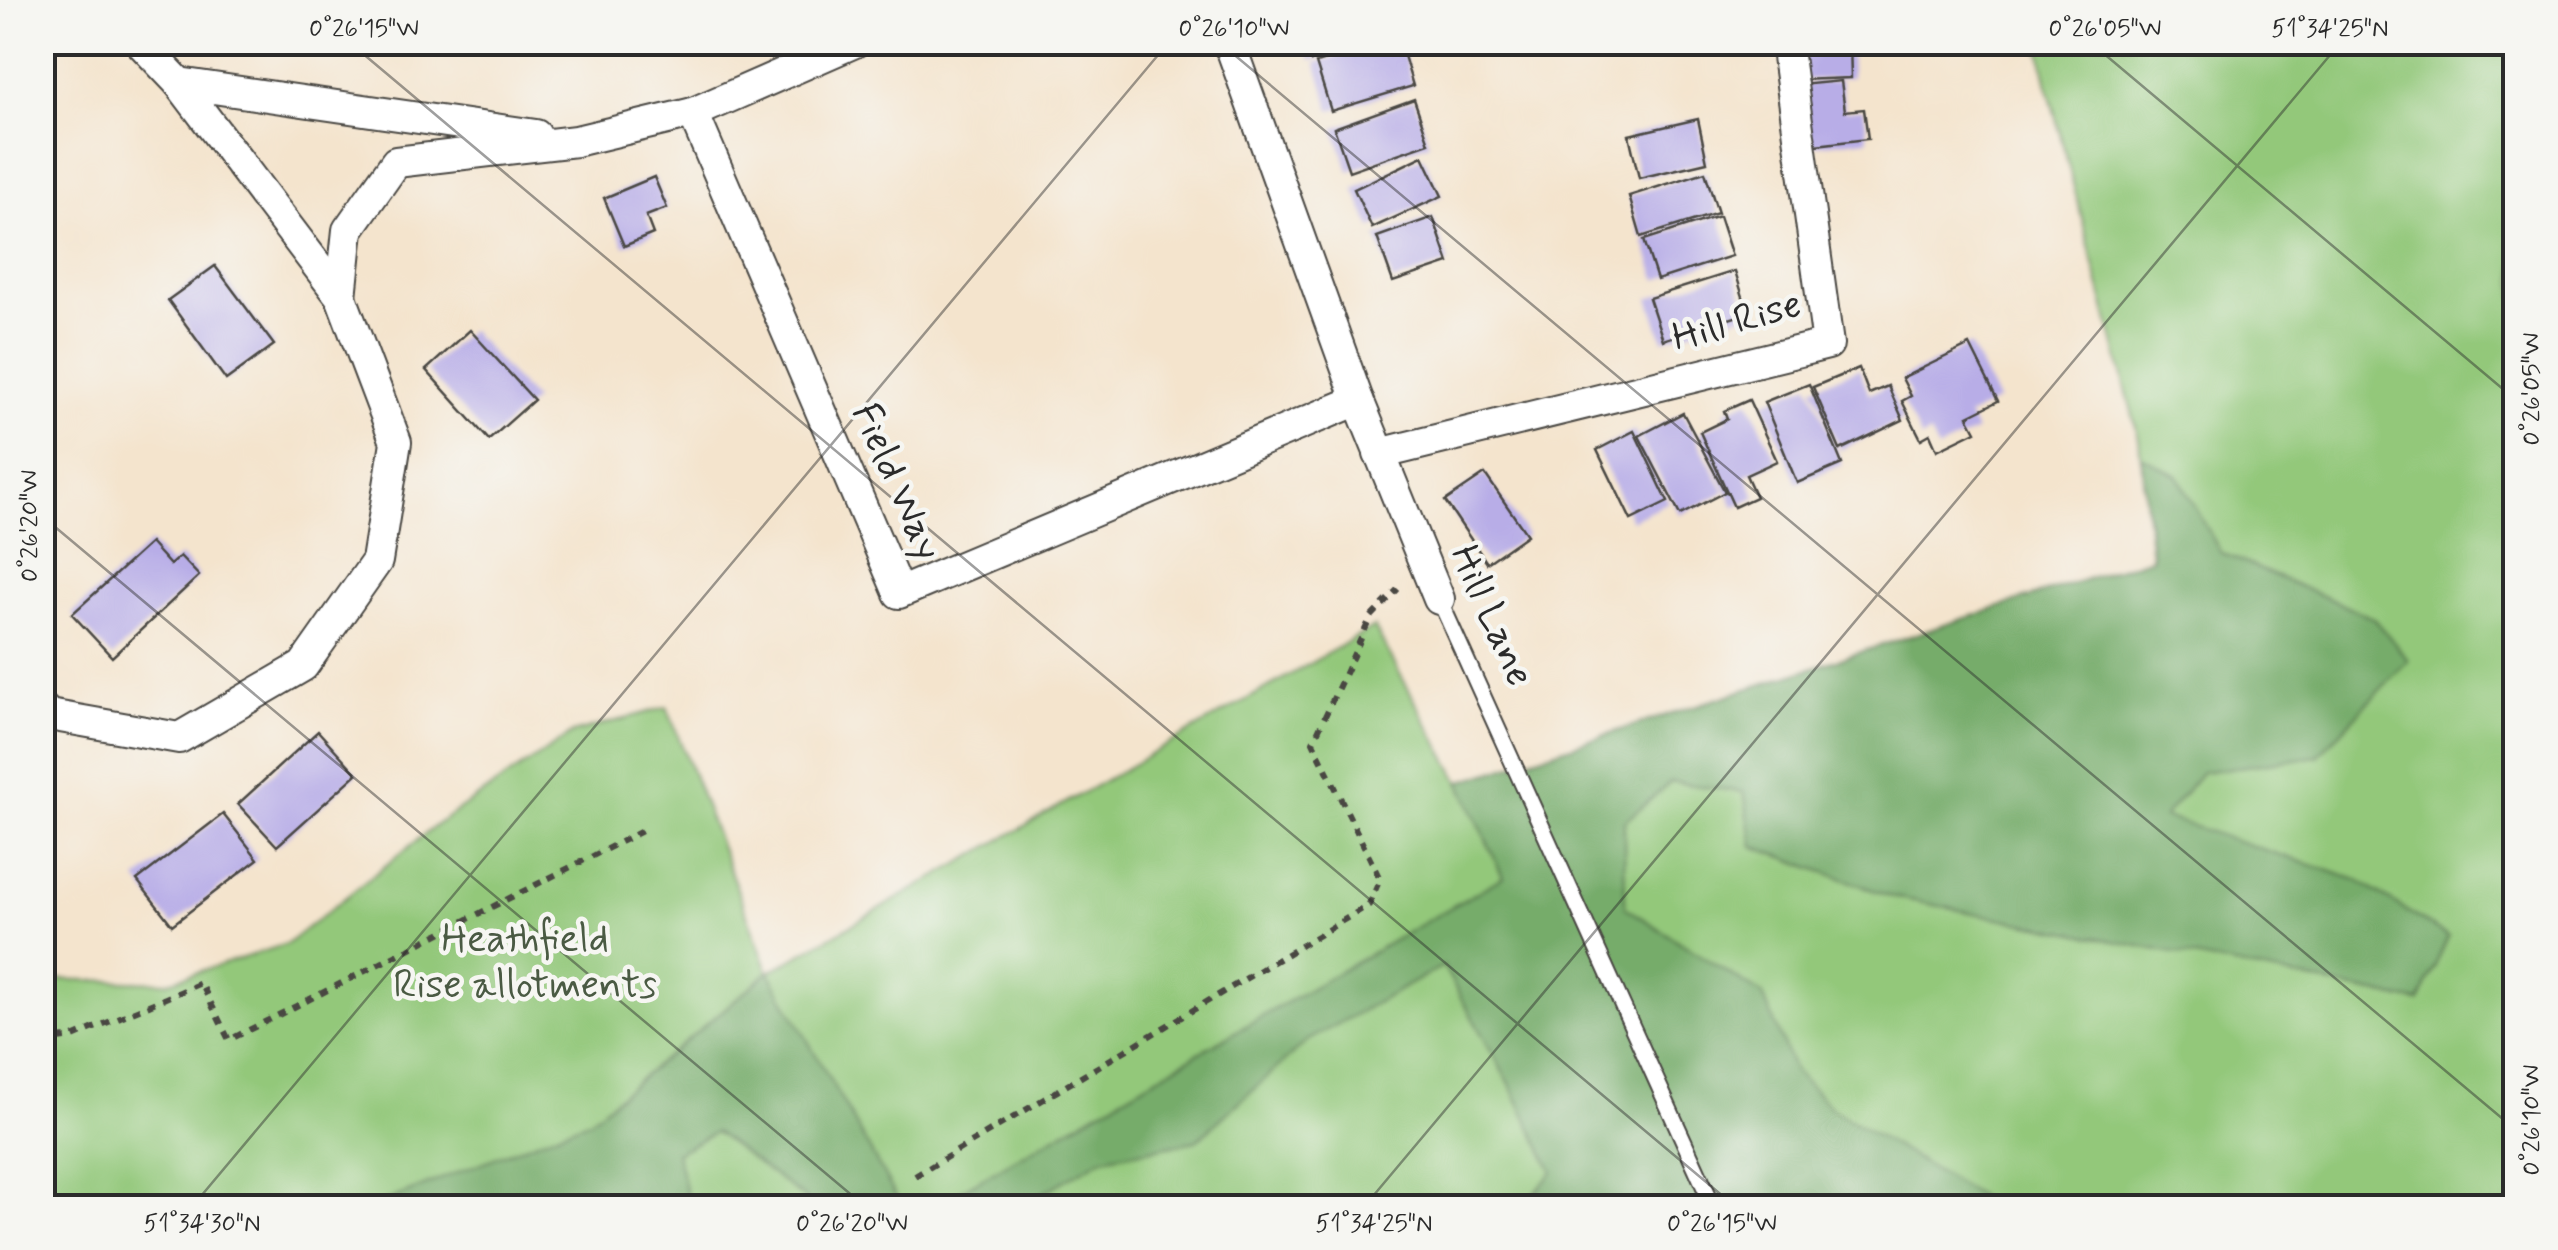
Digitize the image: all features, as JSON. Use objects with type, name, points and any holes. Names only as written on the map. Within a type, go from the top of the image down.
[{"type":"street","points":[[42,708],[49,715],[179,738],[302,666],[377,561],[396,442],[342,296],[179,83],[140,42]]},
{"type":"street","points":[[342,296],[348,230],[396,162],[576,141],[694,113],[855,42]]},
{"type":"street","name":"Hill Lane","points":[[1229,42],[1358,400],[1439,599]]},
{"type":"street","name":"Hill Rise","points":[[1380,454],[1828,344],[1786,42]]},
{"type":"street","points":[[179,83],[576,141]]},
{"type":"street","name":"Field Way","points":[[694,113],[899,593],[1358,400]]},
{"type":"lane","name":"Hill Lane","points":[[1439,599],[1714,1208]]},
{"type":"path","points":[[915,1176],[1369,904],[1380,879],[1313,742],[1371,616],[1424,564]]},
{"type":"path","points":[[42,1041],[72,1037],[201,983],[228,1040],[646,829]]},
{"type":"green space","name":"Heathfield Rise allotments","points":[[2039,43],[2515,43],[2515,1207],[43,1207],[42,979],[166,982],[287,944],[439,823],[573,733],[667,707],[769,972],[1374,627],[1460,782],[2151,558],[2139,439]]},
{"type":"green space","points":[[2141,456],[2178,476],[2221,553],[2374,618],[2408,660],[2318,756],[2202,772],[2164,817],[2357,880],[2448,937],[2419,1002],[1889,896],[1753,846],[1744,792],[1671,782],[1624,822],[1625,907],[1763,995],[1794,1071],[1832,1109],[1997,1207],[1522,1207],[1553,1172],[1510,1084],[1443,966],[1307,1041],[1196,1141],[1103,1158],[1019,1207],[931,1208],[1503,877],[1460,782],[2152,558]]},
{"type":"green space","points":[[769,972],[902,1207],[816,1207],[715,1132],[676,1153],[690,1207],[384,1207],[383,1202],[590,1120]]},
{"type":"building","points":[[1304,42],[1356,42],[1356,43],[1311,61]]},
{"type":"building","points":[[1382,42],[1400,42],[1413,86],[1331,111],[1316,63]]},
{"type":"building","points":[[1796,42],[1850,42],[1851,78],[1798,80]]},
{"type":"building","points":[[1841,81],[1845,111],[1864,109],[1868,139],[1807,146],[1799,85]]},
{"type":"building","points":[[1414,99],[1429,143],[1349,171],[1334,128]]},
{"type":"building","points":[[1698,119],[1707,162],[1639,178],[1629,135]]},
{"type":"building","points":[[1423,156],[1442,196],[1372,228],[1354,189]]},
{"type":"building","points":[[1705,172],[1718,213],[1641,237],[1629,196]]},
{"type":"building","points":[[654,177],[667,208],[646,216],[653,234],[624,246],[604,198]]},
{"type":"building","points":[[1719,216],[1732,256],[1657,280],[1644,240]]},
{"type":"building","points":[[1433,217],[1449,263],[1393,282],[1377,237]]},
{"type":"building","points":[[215,266],[274,345],[226,380],[168,300]]},
{"type":"building","points":[[1735,271],[1748,313],[1663,340],[1649,298]]},
{"type":"building","points":[[470,330],[534,400],[489,440],[426,370]]},
{"type":"building","points":[[1970,345],[1998,401],[1968,416],[1976,431],[1937,450],[1930,434],[1921,439],[1902,401],[1911,396],[1902,378]]},
{"type":"building","points":[[1859,368],[1869,394],[1888,386],[1903,420],[1840,450],[1813,387]]},
{"type":"building","points":[[1809,384],[1842,464],[1797,483],[1764,402]]},
{"type":"building","points":[[1749,400],[1777,461],[1746,475],[1756,497],[1734,507],[1700,432],[1727,419],[1724,411]]},
{"type":"building","points":[[1683,413],[1725,492],[1680,515],[1639,436]]},
{"type":"building","points":[[1634,431],[1668,502],[1631,520],[1597,450]]},
{"type":"building","points":[[1485,474],[1527,535],[1487,563],[1445,501]]},
{"type":"building","points":[[150,543],[170,565],[180,556],[199,576],[112,657],[72,614]]},
{"type":"building","points":[[318,731],[357,774],[277,846],[238,804]]},
{"type":"building","points":[[223,814],[258,859],[172,925],[137,880]]}]
